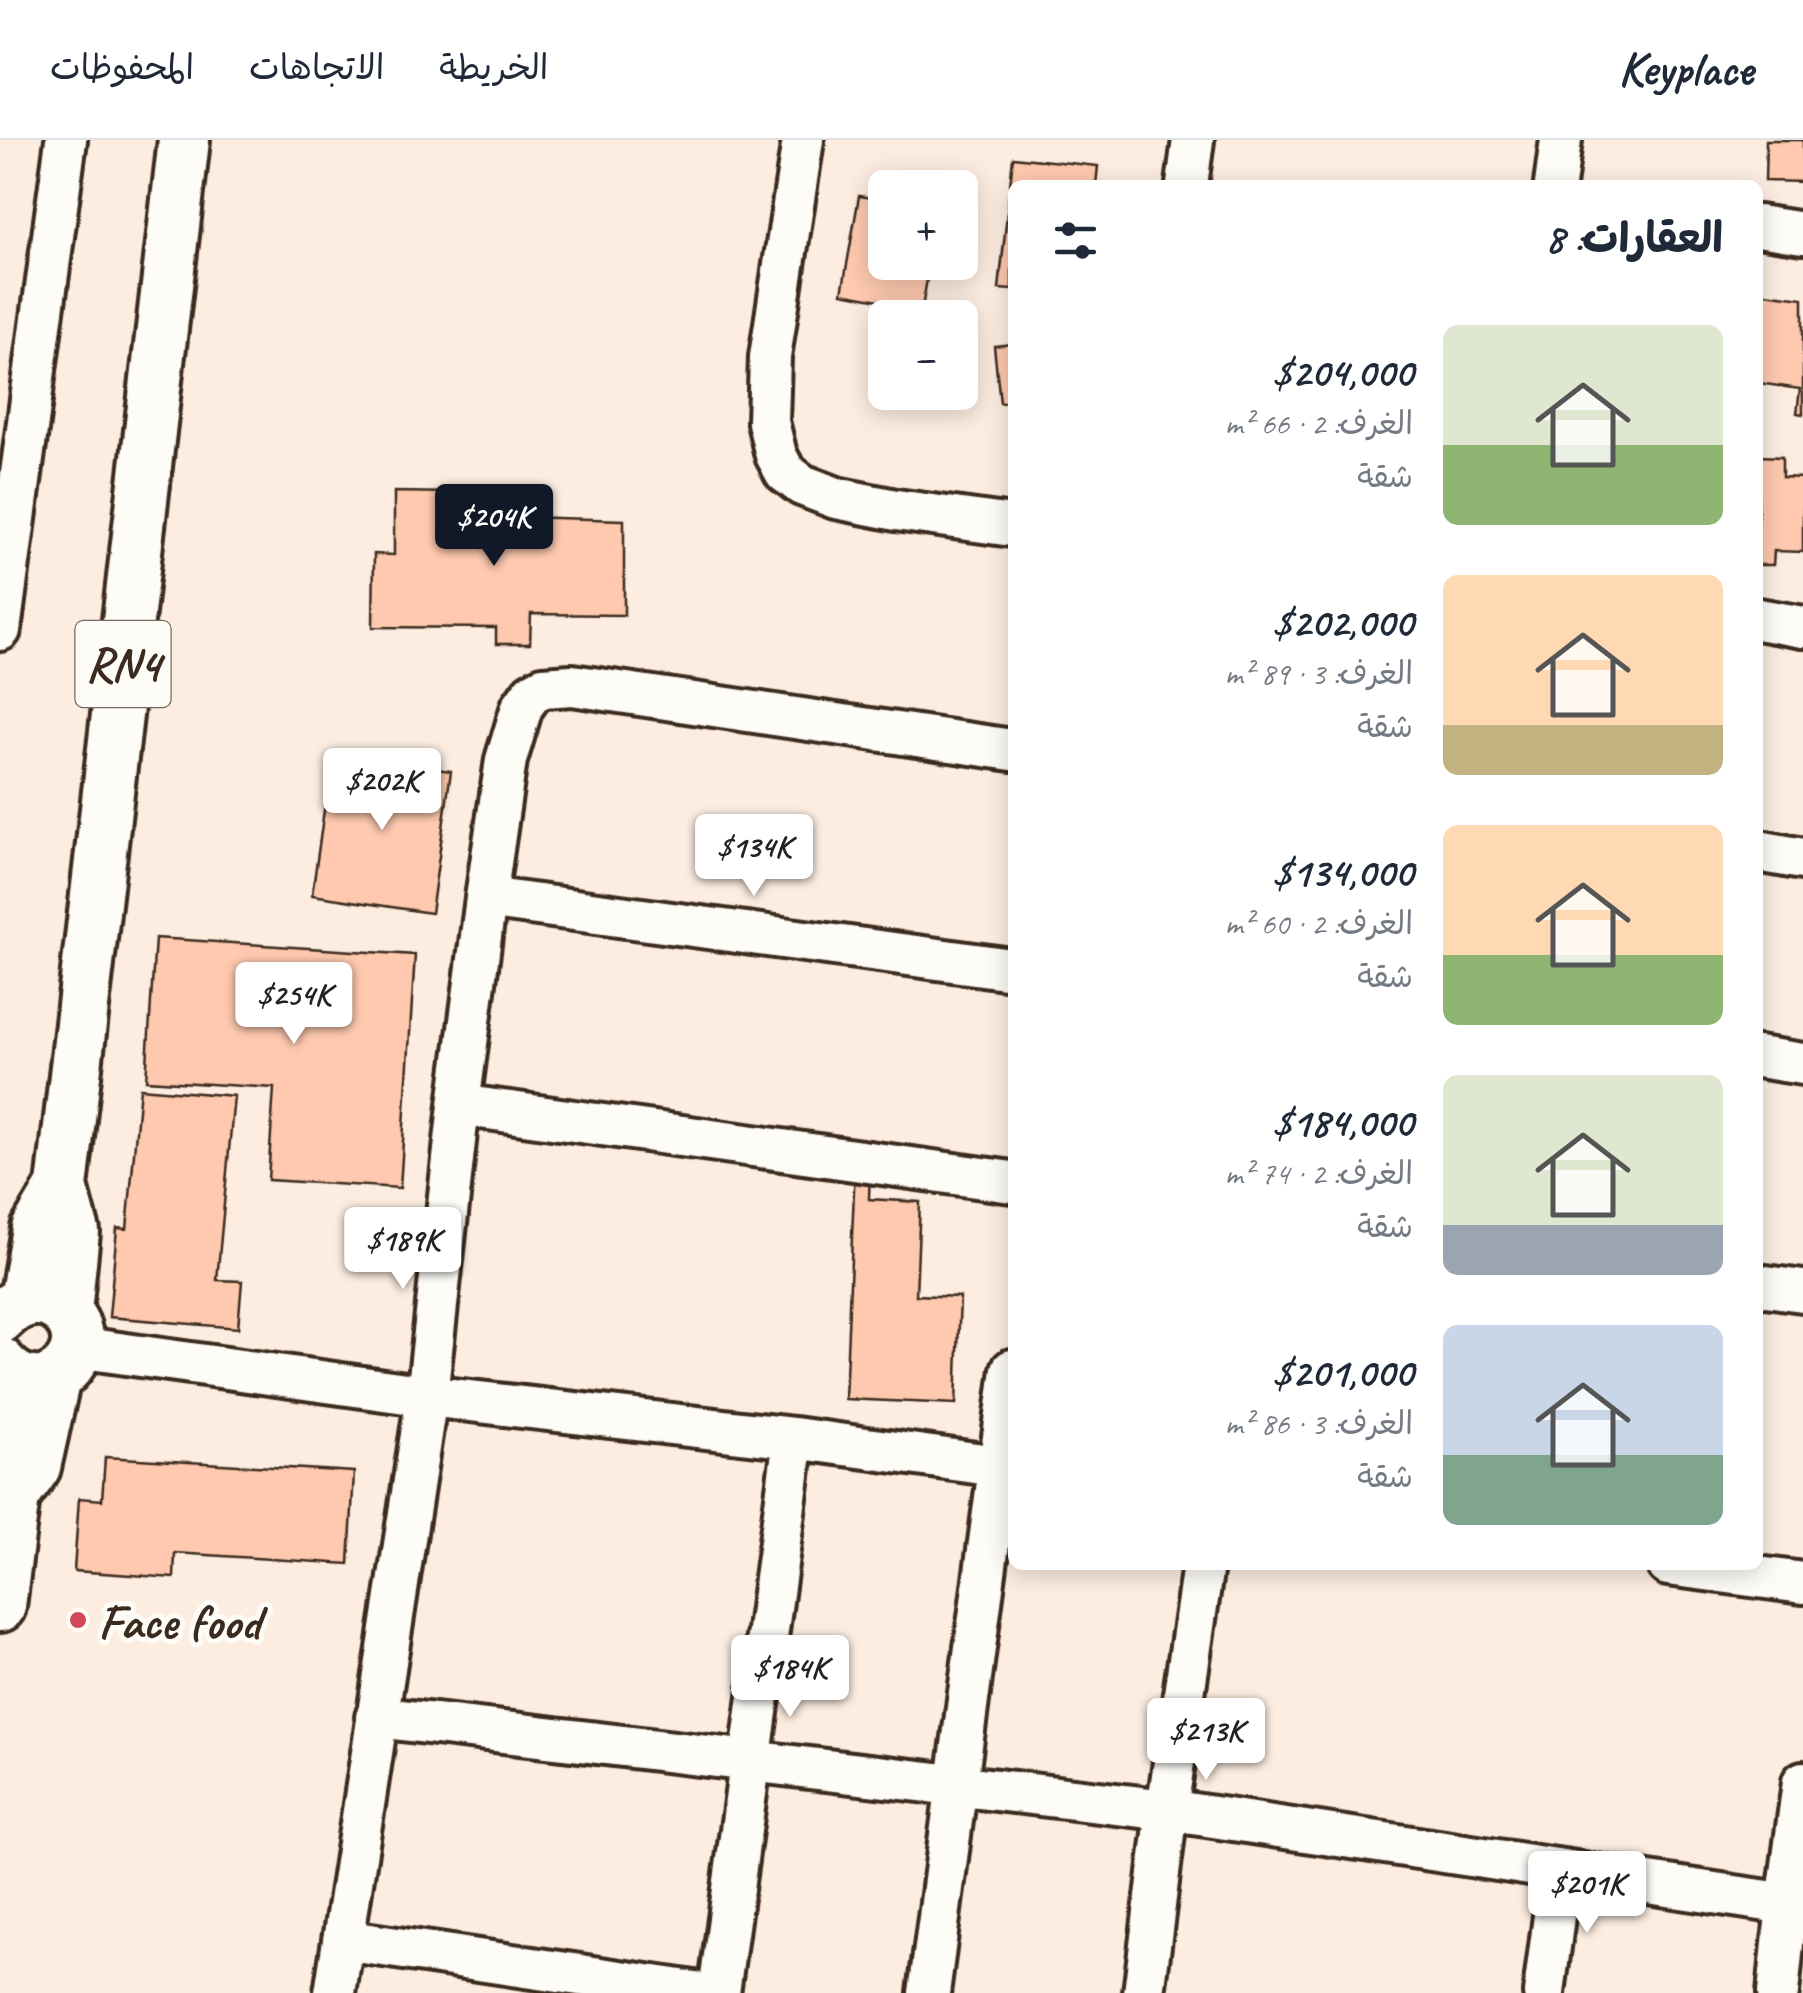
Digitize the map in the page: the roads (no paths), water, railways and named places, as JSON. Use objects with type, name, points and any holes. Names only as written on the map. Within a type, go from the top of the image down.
[{"type":"main road","name":"RN4","points":[[0,1606],[14,1496],[36,1467],[26,1347],[74,1232],[62,1187],[184,140]]},
{"type":"street","points":[[0,630],[66,140]]},
{"type":"street","points":[[803,140],[770,357],[768,422],[776,456],[785,472],[802,485],[836,498],[1008,525]]},
{"type":"street","points":[[1188,180],[1193,140]]},
{"type":"street","points":[[1556,180],[1561,140]]},
{"type":"street","points":[[1763,227],[1803,233]]},
{"type":"street","points":[[1763,620],[1803,627]]},
{"type":"street","points":[[335,1993],[427,1396],[459,1105],[506,760],[522,707],[532,693],[543,687],[572,685],[1008,749]]},
{"type":"street","points":[[1763,851],[1803,859]]},
{"type":"street","points":[[486,898],[1008,968]]},
{"type":"street","points":[[1763,1058],[1803,1064]]},
{"type":"street","points":[[459,1105],[1008,1181]]},
{"type":"street","points":[[1763,1286],[1803,1292]]},
{"type":"street","points":[[26,1347],[794,1438],[1006,1467]]},
{"type":"street","points":[[930,1993],[1008,1435]]},
{"type":"street","points":[[718,1993],[794,1438]]},
{"type":"street","points":[[1144,1993],[1202,1570]]},
{"type":"street","points":[[1706,1570],[1803,1583]]},
{"type":"street","points":[[376,1717],[1167,1810],[1786,1904]]},
{"type":"street","points":[[1778,1993],[1803,1782]]},
{"type":"street","points":[[1544,1993],[1560,1870]]},
{"type":"street","points":[[343,1940],[700,1993]]},
{"type":"place","name":"Face food","points":[[78,1620]]}]
